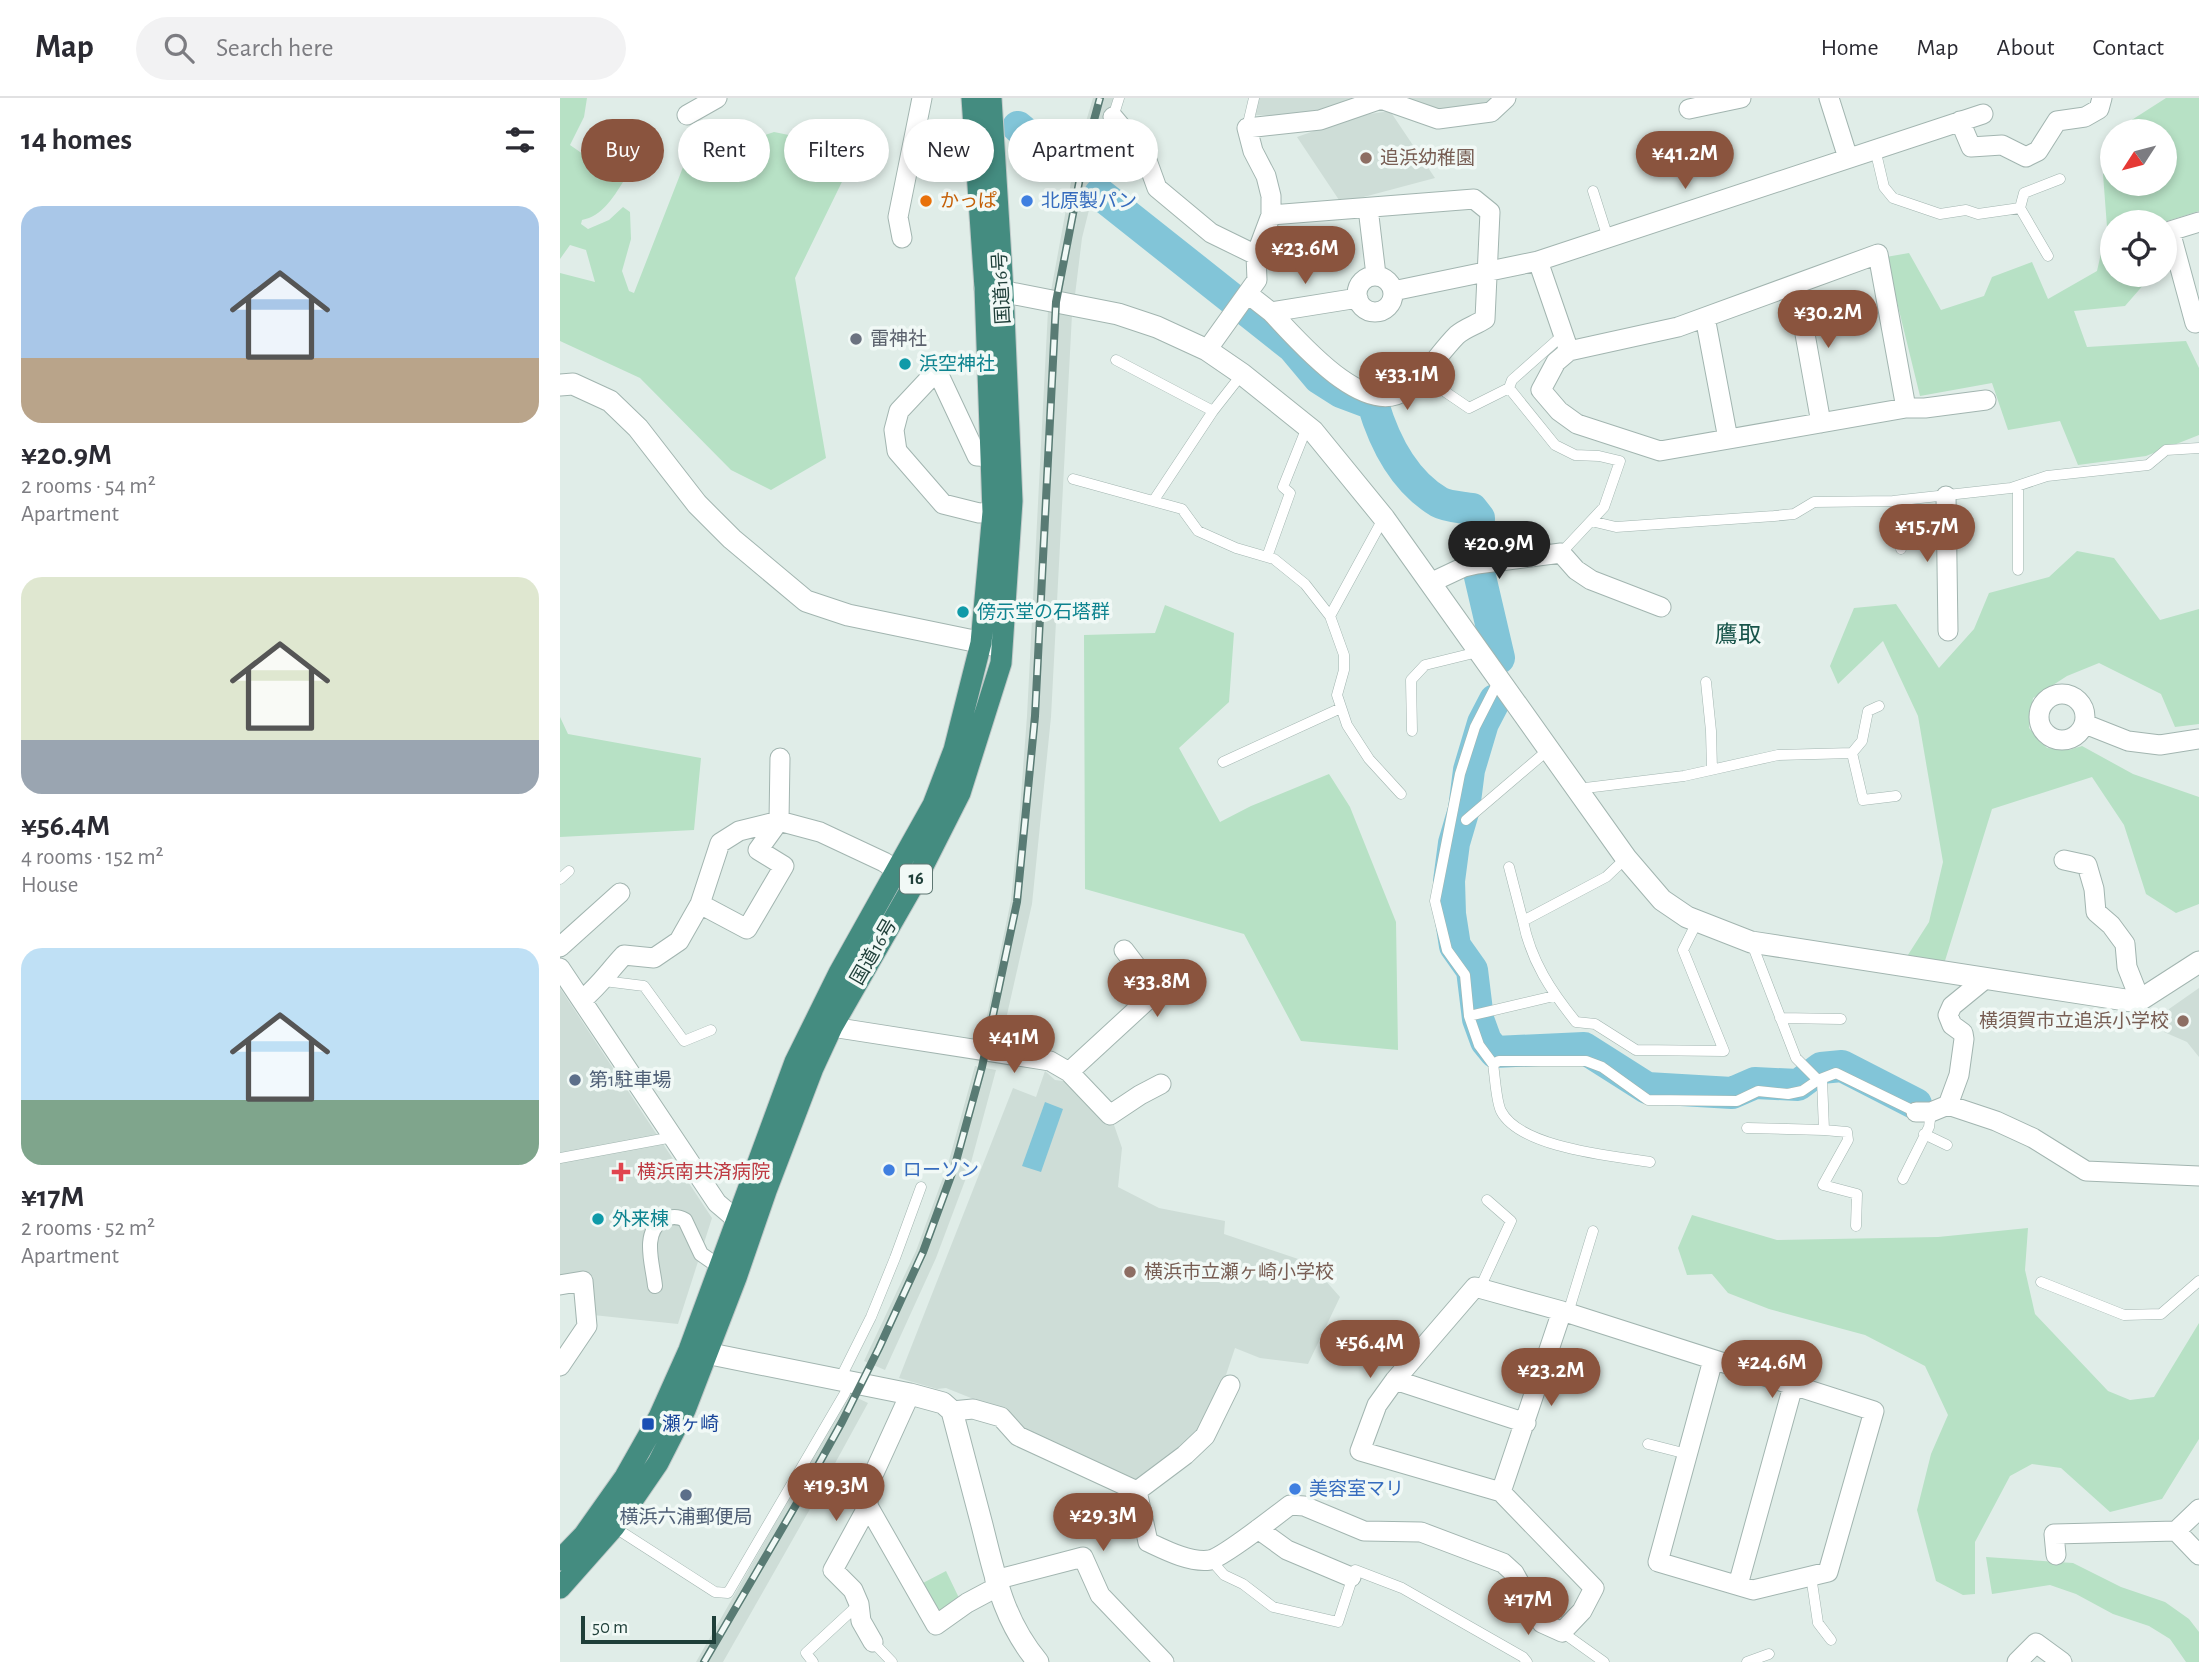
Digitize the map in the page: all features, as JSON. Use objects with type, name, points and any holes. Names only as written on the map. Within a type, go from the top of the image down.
[{"type":"highway","name":"国道16号","points":[[744,1227],[832,1027],[915,883],[960,793],[1001,663],[1012,501],[994,289],[972,98]]},
{"type":"highway","name":"国道16号","points":[[560,1588],[614,1527],[658,1463],[685,1410],[698,1352],[744,1227],[795,1062],[839,972],[933,805],[954,750],[981,643],[993,512],[991,98]]},
{"type":"highway","name":"国道16号","points":[[560,1560],[584,1535],[625,1477],[698,1352]]},
{"type":"street","points":[[687,115],[717,98]]},
{"type":"street","points":[[902,238],[898,217],[922,98]]},
{"type":"street","points":[[1207,349],[1257,280],[1255,256],[1271,215],[1271,196],[1266,176],[1253,151],[1247,128],[1320,120],[1381,99],[1438,119],[1491,112],[1506,98]]},
{"type":"street","points":[[1689,109],[1741,98]]},
{"type":"street","points":[[1829,98],[1848,158]]},
{"type":"street","points":[[1960,121],[1971,148],[2002,145],[2026,157],[2038,151],[2057,121],[2085,117],[2099,108],[2102,98]]},
{"type":"street","points":[[1116,107],[1145,155],[1157,188],[1211,233],[1255,256]]},
{"type":"street","points":[[1394,291],[1538,261],[1983,114]]},
{"type":"street","points":[[1248,294],[1271,312],[1339,379],[1370,394],[1389,397],[1404,392],[1422,376],[1459,333],[1485,319],[1490,212],[1474,200],[1271,215]]},
{"type":"street","points":[[1368,208],[1376,275]]},
{"type":"street","points":[[2199,222],[2170,231],[2196,323],[2199,322]]},
{"type":"street","points":[[1567,344],[1648,335],[1878,254],[1906,408]]},
{"type":"street","points":[[1538,261],[1567,344]]},
{"type":"street","points":[[1376,275],[1390,282],[1394,291],[1387,307],[1378,312],[1362,306],[1358,298],[1361,282],[1376,275]]},
{"type":"street","points":[[1796,284],[1821,423]]},
{"type":"street","points":[[994,289],[1140,320],[1207,349],[1308,427],[1336,457],[1384,518],[1626,858],[1662,900],[1697,922],[1751,942],[2132,1001],[2140,1000],[2199,962]]},
{"type":"street","points":[[1271,312],[1358,298]]},
{"type":"street","points":[[1705,317],[1728,439]]},
{"type":"street","points":[[1567,344],[1541,390],[1559,411],[1577,424],[1660,451],[1906,408],[1986,400]]},
{"type":"street","points":[[992,457],[977,456],[939,375],[929,379],[899,411],[894,430],[897,451],[943,504],[979,513],[993,512]]},
{"type":"street","points":[[560,385],[573,384],[610,401],[638,428],[697,504],[732,539],[806,601],[848,615],[1003,647]]},
{"type":"street","points":[[1946,496],[1948,631]]},
{"type":"street","points":[[1430,583],[1477,564],[1561,553],[1576,570],[1591,580],[1661,607]]},
{"type":"street","points":[[2085,724],[2128,741],[2160,745],[2199,739]]},
{"type":"street","points":[[699,904],[747,929],[784,866],[758,850],[779,821],[780,758]]},
{"type":"street","points":[[583,1000],[604,981],[624,955],[654,958],[679,942],[699,904],[720,843],[739,831],[779,821],[820,832],[872,856],[915,883]]},
{"type":"street","points":[[2064,860],[2087,864],[2094,889],[2096,912],[2111,925],[2125,944],[2127,967],[2140,1000]]},
{"type":"street","points":[[560,947],[620,893]]},
{"type":"street","points":[[1069,1072],[1156,992],[1124,950]]},
{"type":"street","points":[[560,968],[717,1203],[744,1227]]},
{"type":"street","points":[[1985,979],[1952,1006],[1948,1015],[1952,1025],[1963,1033],[1959,1075],[1932,1110],[1996,1121],[2033,1138],[2086,1171],[2199,1176]]},
{"type":"street","points":[[832,1027],[1050,1061],[1069,1072],[1110,1115],[1161,1084]]},
{"type":"street","points":[[656,1286],[650,1243],[657,1225],[675,1216],[685,1220],[701,1254],[728,1273]]},
{"type":"street","points":[[560,1285],[583,1281],[587,1326],[560,1366]]},
{"type":"street","points":[[1137,1491],[1148,1542],[1177,1556],[1211,1560],[1290,1505],[1304,1506],[1364,1531],[1421,1532],[1503,1563],[1514,1573],[1542,1623],[1562,1632],[1582,1611],[1594,1588],[1501,1492],[1360,1451],[1377,1405],[1395,1380],[1475,1287],[1565,1312],[1874,1411],[1828,1572],[1753,1590],[1658,1562],[1713,1360]]},
{"type":"street","points":[[1501,1492],[1565,1312]]},
{"type":"street","points":[[698,1352],[910,1394],[943,1403],[953,1411],[996,1583],[1012,1625],[1022,1643],[1038,1662]]},
{"type":"street","points":[[1395,1380],[1526,1423]]},
{"type":"street","points":[[1137,1491],[1185,1455],[1205,1436],[1230,1385]]},
{"type":"street","points":[[1738,1585],[1793,1386]]},
{"type":"street","points":[[873,1642],[861,1621],[859,1604],[853,1590],[833,1570],[868,1506],[869,1485],[910,1394]]},
{"type":"street","points":[[953,1411],[973,1409],[1001,1416],[1018,1436],[1137,1491]]},
{"type":"street","points":[[868,1506],[936,1625],[996,1583],[1083,1557],[1100,1595],[1164,1662]]},
{"type":"street","points":[[2056,1555],[2054,1534],[2176,1531],[2199,1508]]},
{"type":"street","points":[[1258,1529],[1287,1550],[1351,1577]]},
{"type":"street","points":[[2176,1531],[2199,1555]]},
{"type":"street","points":[[2017,1662],[2036,1643],[2062,1662]]},
{"type":"lane","points":[[1247,128],[1254,98]]},
{"type":"lane","points":[[1874,149],[1884,187],[1893,198],[1940,214],[1966,210],[1978,214],[2020,208]]},
{"type":"lane","points":[[2048,256],[2020,208],[2024,193],[2060,179]]},
{"type":"lane","points":[[1593,191],[1608,238]]},
{"type":"lane","points":[[1422,376],[1469,408],[1509,388],[1512,380],[1556,341],[1567,344]]},
{"type":"lane","points":[[1116,360],[1213,411]]},
{"type":"lane","points":[[1154,500],[1213,411],[1242,374]]},
{"type":"lane","points":[[1509,388],[1555,445],[1575,455],[1599,456],[1620,461],[1604,507],[1561,553]]},
{"type":"lane","points":[[1267,557],[1290,493],[1283,487],[1308,427]]},
{"type":"lane","points":[[1591,521],[1616,527],[1794,514],[1814,502],[1908,500],[1946,496],[2018,486],[2047,476],[2148,465],[2166,450],[2199,448]]},
{"type":"lane","points":[[1073,479],[1182,509],[1198,531],[1236,548],[1273,559],[1305,584],[1330,617],[1344,655],[1344,670],[1337,695],[1347,725],[1369,759],[1401,794]]},
{"type":"lane","points":[[2018,486],[2018,570]]},
{"type":"lane","points":[[1901,549],[1902,522],[1908,500]]},
{"type":"lane","points":[[1330,617],[1384,518]]},
{"type":"lane","points":[[1412,731],[1411,680],[1425,665],[1479,652]]},
{"type":"lane","points":[[1499,679],[1475,727],[1460,774],[1435,901],[1447,950],[1465,975],[1469,1016],[1479,1045],[1493,1064],[1501,1112],[1524,1134],[1567,1148],[1650,1162]]},
{"type":"lane","points":[[1706,682],[1712,769]]},
{"type":"lane","points":[[1576,789],[1684,776],[1778,755],[1852,753],[1862,741],[1868,711],[1879,706]]},
{"type":"lane","points":[[1223,762],[1341,708]]},
{"type":"lane","points":[[1466,820],[1548,750]]},
{"type":"lane","points":[[1852,753],[1863,800],[1896,796]]},
{"type":"lane","points":[[1523,921],[1606,877],[1626,858]]},
{"type":"lane","points":[[1509,867],[1527,943],[1554,996],[1576,1022],[1595,1024],[1636,1051],[1724,1051],[1683,950],[1697,922]]},
{"type":"lane","points":[[560,879],[569,871]]},
{"type":"lane","points":[[1751,942],[1796,1058],[1820,1079],[1824,1130]]},
{"type":"lane","points":[[604,981],[644,986],[684,1041],[711,1030]]},
{"type":"lane","points":[[1156,992],[1166,994],[1197,986]]},
{"type":"lane","points":[[1469,1016],[1554,996]]},
{"type":"lane","points":[[1780,1018],[1841,1019]]},
{"type":"lane","points":[[1493,1064],[1499,1061],[1586,1061],[1602,1067],[1648,1100],[1737,1101],[1758,1091],[1788,1094],[1802,1091],[1820,1079],[1836,1073],[1932,1110],[1929,1127],[1903,1179]]},
{"type":"lane","points":[[1747,1128],[1847,1132],[1848,1140],[1823,1185],[1857,1194],[1856,1227]]},
{"type":"lane","points":[[1924,1135],[1947,1145]]},
{"type":"lane","points":[[560,1158],[674,1137]]},
{"type":"lane","points":[[614,1527],[715,1592],[728,1592],[845,1393],[844,1381],[921,1187]]},
{"type":"lane","points":[[1480,1289],[1511,1221],[1488,1200]]},
{"type":"lane","points":[[1565,1312],[1593,1231]]},
{"type":"lane","points":[[2041,1282],[2124,1315],[2161,1314],[2199,1281]]},
{"type":"lane","points":[[1648,1444],[1687,1454]]},
{"type":"lane","points":[[1211,1560],[1224,1575],[1243,1584],[1273,1607],[1338,1622],[1355,1570],[1402,1588],[1523,1657],[1527,1662]]},
{"type":"lane","points":[[1811,1576],[1818,1623],[1831,1640]]},
{"type":"lane","points":[[813,1662],[806,1653],[859,1604]]},
{"type":"lane","points":[[1562,1632],[1604,1662]]},
{"type":"lane","points":[[873,1642],[892,1662]]},
{"type":"lane","points":[[1747,1662],[1769,1654]]},
{"type":"shaded area","points":[[1093,98],[1117,98],[1112,119],[1087,119]]},
{"type":"shaded area","points":[[1252,98],[1377,98],[1320,117],[1255,115]]},
{"type":"shaded area","points":[[1399,98],[1499,98],[1443,110]]},
{"type":"shaded area","name":"追浜幼稚園","points":[[1390,111],[1435,178],[1341,203],[1297,137],[1356,116]]},
{"type":"shaded area","points":[[1071,182],[1096,182],[1082,238],[1075,295],[1051,291]]},
{"type":"shaded area","points":[[1048,310],[1072,314],[1051,717],[1032,904],[1002,1037],[983,1035],[1011,900],[1020,809]]},
{"type":"shaded area","name":"横浜南共済病院","points":[[560,988],[712,1218],[678,1324],[593,1315],[590,1273],[560,1278]]},
{"type":"shaded area","name":"横須賀市立追浜小学校","points":[[2199,988],[2199,1057],[2187,1042],[2164,1032],[2169,1009]]},
{"type":"shaded area","points":[[975,1066],[996,1070],[969,1170],[936,1258],[885,1370],[864,1361],[916,1251],[948,1164]]},
{"type":"shaded area","name":"横浜市立瀬ヶ崎小学校","points":[[1045,1071],[1055,1080],[1071,1082],[1113,1122],[1122,1148],[1118,1187],[1159,1208],[1225,1221],[1224,1234],[1310,1263],[1340,1297],[1308,1364],[1260,1358],[1235,1348],[1216,1405],[1202,1431],[1139,1483],[1018,1431],[1001,1410],[946,1388],[937,1389],[899,1378],[1013,1088],[1036,1097]]},
{"type":"shaded area","points":[[849,1394],[868,1403],[723,1662],[696,1662]]},
{"type":"green space","points":[[560,98],[587,98],[584,117],[570,145],[581,153],[581,182],[623,182],[606,206],[595,215],[582,220],[581,224],[588,229],[609,220],[623,207],[630,212],[631,239],[622,271],[629,291],[634,293],[678,180],[770,182],[770,133],[784,134],[784,182],[842,182],[795,278],[826,458],[771,490],[731,470],[640,378],[560,341],[560,273],[595,282],[586,250],[570,245],[560,259]]},
{"type":"green space","points":[[2166,98],[2199,98],[2199,211],[2177,218],[2177,210],[2106,210],[2105,196],[2177,196],[2177,119],[2133,119]]},
{"type":"green space","points":[[1909,253],[1941,310],[1984,296],[1992,277],[2032,262],[2048,299],[2097,271],[2100,258],[2100,287],[2142,287],[2125,306],[2074,311],[2087,347],[2186,341],[2199,368],[2199,435],[2146,456],[2078,465],[2060,421],[2008,430],[1992,383],[1920,396],[1886,257]]},
{"type":"green space","points":[[2077,551],[2114,558],[2160,620],[2199,609],[2199,724],[2175,727],[2161,694],[2099,663],[2067,676],[2033,698],[2029,728],[2047,748],[2069,750],[2082,746],[2133,774],[2199,797],[2199,904],[2176,913],[2146,894],[2124,825],[2092,777],[1992,809],[1944,964],[1906,958],[1929,922],[1943,862],[1918,716],[1883,641],[1838,684],[1830,666],[1854,608],[1896,604],[1939,668],[1974,629],[1989,593],[2049,577]]},
{"type":"green space","points":[[1165,605],[1234,633],[1229,702],[1179,748],[1220,822],[1251,806],[1329,774],[1350,807],[1396,922],[1398,1050],[1301,1041],[1244,934],[1085,889],[1084,635],[1155,633]]},
{"type":"green space","points":[[560,717],[568,734],[701,758],[694,830],[560,837]]},
{"type":"green space","points":[[1692,1215],[1777,1240],[1938,1237],[2028,1228],[2025,1270],[2035,1314],[2108,1391],[2130,1400],[2154,1397],[2199,1323],[2199,1439],[2162,1499],[2110,1512],[2061,1468],[2032,1464],[2010,1476],[1975,1542],[1975,1594],[1963,1595],[1936,1581],[1917,1510],[1931,1454],[1948,1415],[1925,1366],[1865,1335],[1769,1309],[1728,1293],[1712,1274],[1687,1275],[1678,1248]]},
{"type":"green space","points":[[1986,1557],[2073,1563],[2121,1587],[2165,1602],[2189,1619],[2199,1632],[2199,1662],[2186,1662],[2170,1639],[2149,1626],[2113,1614],[2076,1594],[2050,1585],[1992,1594]]},
{"type":"green space","points":[[946,1571],[960,1600],[936,1613],[921,1584]]},
{"type":"water","points":[[1045,1102],[1063,1109],[1041,1172],[1022,1166]]},
{"type":"waterway","points":[[1100,194],[1293,347],[1319,378],[1341,392],[1373,404],[1389,446],[1415,483],[1443,504],[1472,509],[1479,518],[1478,568],[1499,658]]},
{"type":"waterway","points":[[1495,700],[1483,723],[1469,770],[1449,881],[1455,946],[1472,970],[1478,1019],[1486,1041],[1495,1052],[1584,1048],[1647,1088],[1732,1093],[1755,1083],[1798,1085],[1821,1068],[1842,1066],[1916,1104]]},
{"type":"railway","points":[[704,1662],[797,1503],[879,1348],[923,1252],[955,1165],[982,1067],[1017,902],[1026,810],[1035,716],[1056,302],[1084,157],[1100,98]]},
{"type":"place","name":"追浜幼稚園","points":[[1366,158]]},
{"type":"place","name":"かっぱ","points":[[926,201]]},
{"type":"place","name":"北原製パン","points":[[1027,201]]},
{"type":"place","name":"雷神社","points":[[856,339]]},
{"type":"place","name":"浜空神社","points":[[905,364]]},
{"type":"place","name":"傍示堂の石塔群","points":[[963,612]]},
{"type":"place","name":"横須賀市立追浜小学校","points":[[2183,1021]]},
{"type":"place","name":"第1駐車場","points":[[575,1080]]},
{"type":"place","name":"ローソン","points":[[889,1170]]},
{"type":"place","name":"横浜南共済病院","points":[[621,1172]]},
{"type":"place","name":"外来棟","points":[[598,1219]]},
{"type":"place","name":"横浜市立瀬ヶ崎小学校","points":[[1130,1272]]},
{"type":"place","name":"瀬ヶ崎","points":[[648,1424]]},
{"type":"place","name":"美容室マリ","points":[[1295,1489]]},
{"type":"place","name":"横浜六浦郵便局","points":[[686,1495]]},
{"type":"district","name":"鷹取","points":[[1738,635]]}]
